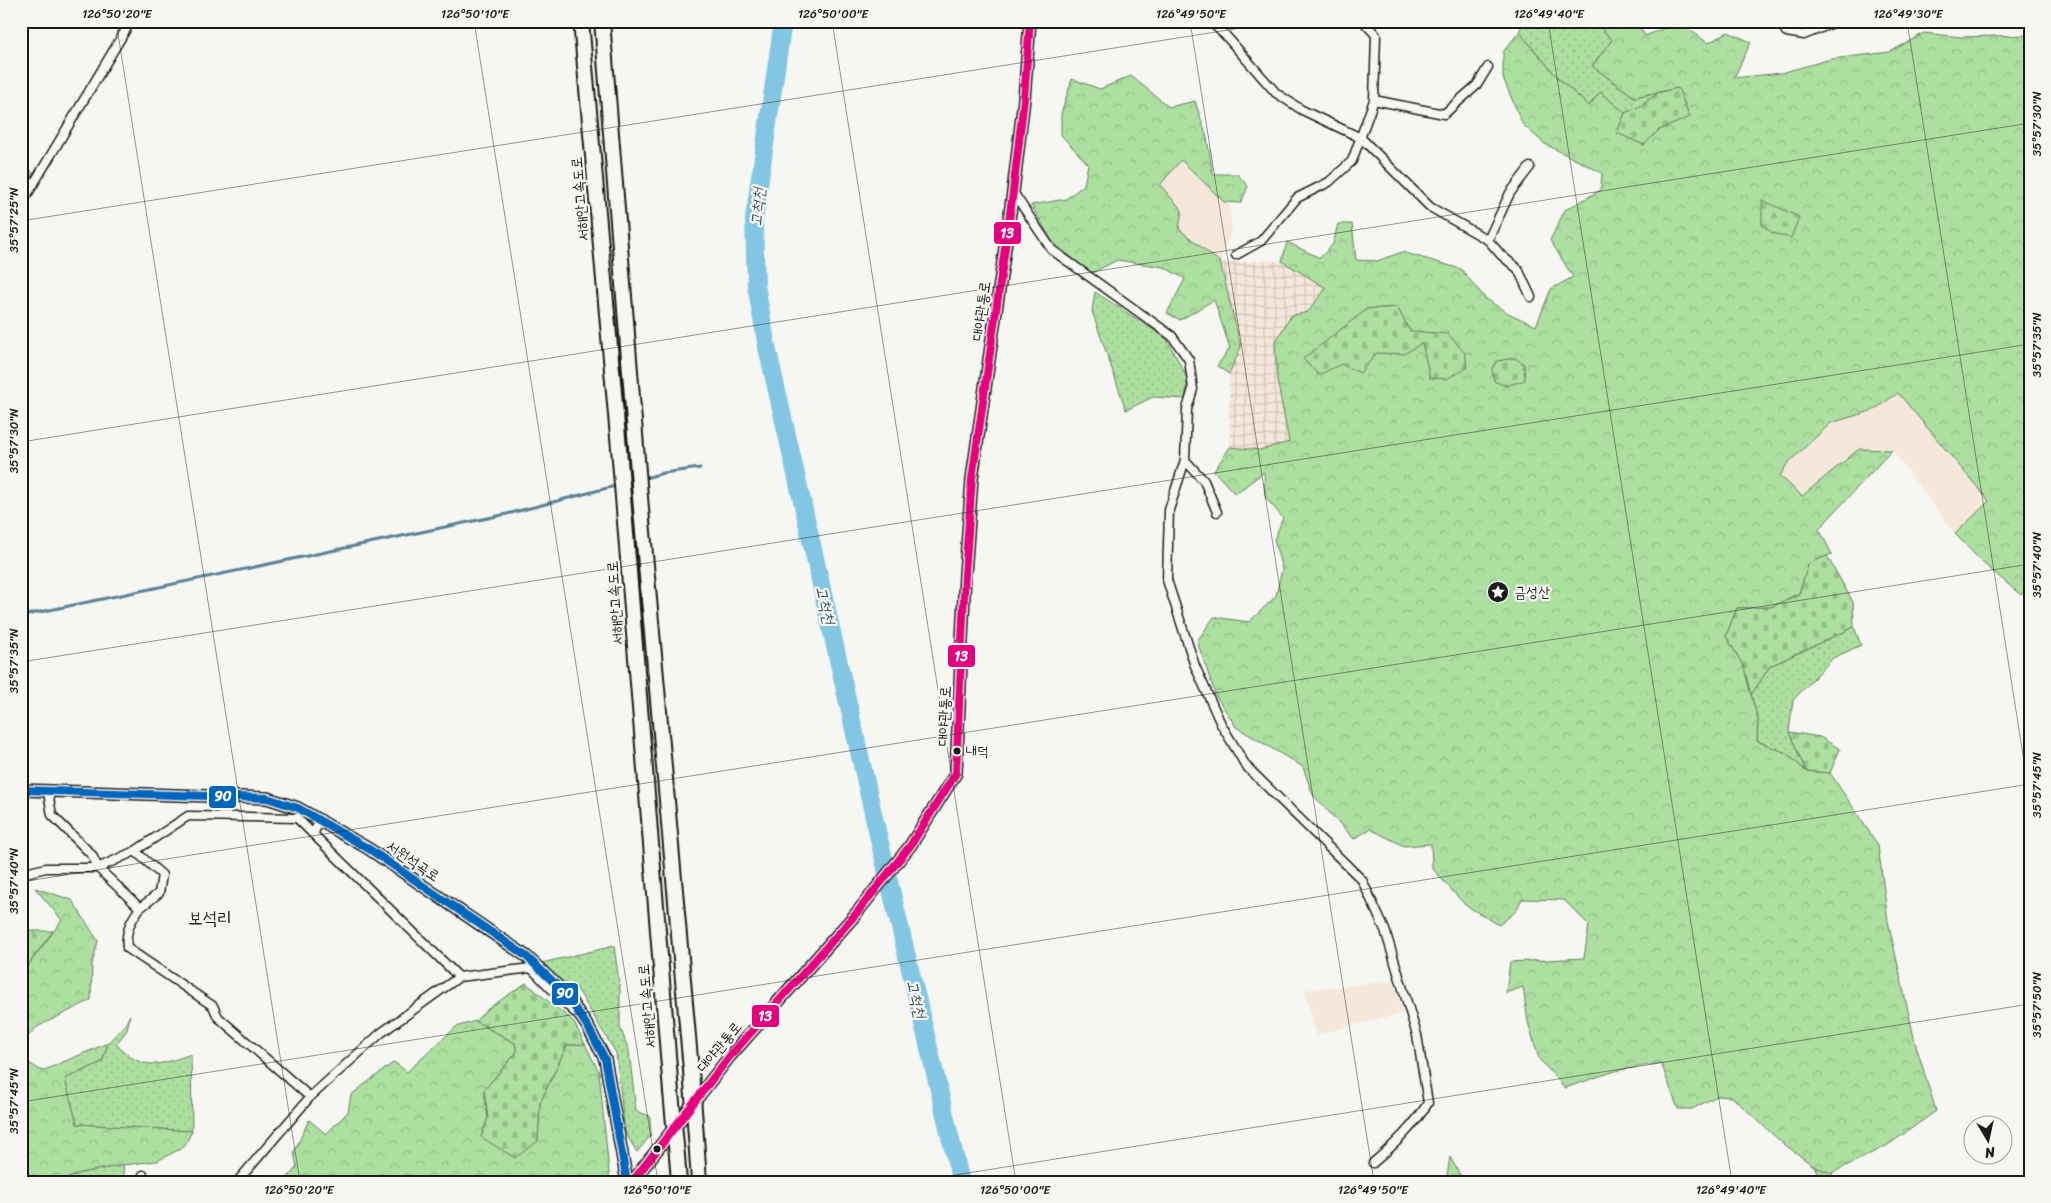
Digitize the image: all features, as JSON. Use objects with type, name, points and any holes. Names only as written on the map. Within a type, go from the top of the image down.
[{"type":"highway","name":"서해안고속도로","points":[[581,21],[620,460],[670,1092],[679,1182]]},
{"type":"highway","points":[[602,21],[640,509],[699,1182]]},
{"type":"main road","name":"대야관통로","points":[[632,1182],[730,1056],[862,906],[910,846],[956,773],[965,574],[972,479],[1024,99],[1030,21]]},
{"type":"main road","name":"서원석곡로","points":[[21,790],[267,798],[297,813],[321,820],[369,849],[526,956],[564,992],[588,1027],[605,1059],[627,1182]]},
{"type":"street","points":[[21,205],[132,21]]},
{"type":"street","points":[[1210,21],[1226,36],[1276,94],[1302,110],[1361,138],[1430,207],[1488,240],[1502,256],[1518,269],[1531,297]]},
{"type":"street","points":[[1236,255],[1261,241],[1297,198],[1329,182],[1352,161],[1374,100],[1376,36],[1362,21]]},
{"type":"street","points":[[1781,21],[1786,32],[1804,35],[1838,21]]},
{"type":"street","points":[[1374,100],[1444,114],[1477,85],[1488,67]]},
{"type":"street","points":[[1488,240],[1510,193],[1530,167]]},
{"type":"street","points":[[1012,192],[1052,250],[1172,336],[1189,360],[1193,389],[1187,409],[1185,460],[1169,510],[1167,580],[1195,666],[1221,724],[1246,766],[1362,880],[1385,930],[1417,1035],[1428,1103],[1416,1122],[1373,1164]]},
{"type":"street","points":[[1185,460],[1204,481],[1217,512]]},
{"type":"street","points":[[48,792],[52,815],[92,855],[98,868],[140,908]]},
{"type":"street","points":[[21,874],[46,868],[98,868],[135,851],[188,816],[297,813],[313,834],[459,977]]},
{"type":"street","points":[[313,834],[321,820]]},
{"type":"street","points":[[135,851],[162,875],[159,893],[140,908],[130,922],[126,940],[127,948],[213,1006],[218,1017],[310,1097]]},
{"type":"street","points":[[237,1182],[310,1097],[381,1033],[459,977],[531,968],[588,1027]]},
{"type":"shaded area","points":[[1181,160],[1224,202],[1229,202],[1232,229],[1220,262],[1178,229],[1160,185]]},
{"type":"shaded area","points":[[1282,261],[1326,288],[1308,312],[1277,379],[1289,443],[1260,450],[1230,447],[1229,374],[1241,347],[1220,262]]},
{"type":"shaded area","points":[[1898,393],[1989,501],[1955,534],[1892,450],[1859,450],[1802,496],[1780,476],[1787,464],[1831,423],[1874,410]]},
{"type":"shaded area","points":[[1393,981],[1403,1013],[1316,1035],[1305,990]]},
{"type":"green space","points":[[1524,21],[1595,21],[1612,40],[1592,66],[1634,97],[1657,93],[1643,105],[1625,113],[1600,92],[1589,106],[1559,79],[1519,32]]},
{"type":"green space","points":[[1595,21],[1637,21],[1645,36],[1679,22],[1708,43],[1728,32],[1751,42],[1734,78],[1781,73],[1831,59],[1890,52],[1924,33],[1961,37],[2030,35],[2030,585],[2021,595],[1984,564],[1955,534],[1989,501],[1898,393],[1874,410],[1831,423],[1787,464],[1780,476],[1802,496],[1859,449],[1892,450],[1819,529],[1832,554],[1809,563],[1799,593],[1771,607],[1737,608],[1726,636],[1744,667],[1758,720],[1757,741],[1786,753],[1806,771],[1830,773],[1878,845],[1888,921],[1915,1042],[1936,1111],[1888,1145],[1832,1173],[1815,1167],[1780,1141],[1732,1097],[1717,1096],[1692,1109],[1678,1109],[1661,1063],[1615,1071],[1565,1088],[1539,1059],[1528,1022],[1523,987],[1506,993],[1510,962],[1584,958],[1589,925],[1564,900],[1522,899],[1515,912],[1499,925],[1465,905],[1432,868],[1431,844],[1404,846],[1370,829],[1354,839],[1313,795],[1303,767],[1236,727],[1216,696],[1197,641],[1214,617],[1249,622],[1276,596],[1282,569],[1274,540],[1283,518],[1265,497],[1264,472],[1235,494],[1214,471],[1230,447],[1260,450],[1289,442],[1277,379],[1275,342],[1291,316],[1308,312],[1326,288],[1282,261],[1287,242],[1320,258],[1333,244],[1338,224],[1352,224],[1356,260],[1377,261],[1402,252],[1461,269],[1485,298],[1506,312],[1536,326],[1551,289],[1573,277],[1550,240],[1565,210],[1601,190],[1602,173],[1545,144],[1523,125],[1503,78],[1503,52],[1519,32],[1559,79],[1589,106],[1600,92],[1625,113],[1617,133],[1644,145],[1659,130],[1689,117],[1678,88],[1634,97],[1592,66],[1612,40]]},
{"type":"green space","points":[[1131,76],[1169,107],[1195,101],[1207,138],[1213,174],[1237,174],[1248,186],[1241,203],[1224,202],[1181,160],[1160,185],[1182,210],[1179,229],[1220,262],[1241,347],[1229,374],[1217,366],[1230,348],[1214,300],[1180,320],[1167,313],[1185,279],[1164,267],[1117,260],[1090,274],[1052,241],[1031,205],[1066,199],[1084,185],[1088,164],[1061,135],[1061,114],[1072,79],[1100,89]]},
{"type":"green space","points":[[1678,88],[1690,117],[1659,130],[1644,145],[1617,133],[1625,113],[1643,105],[1657,93]]},
{"type":"green space","points":[[21,159],[33,173],[21,191]]},
{"type":"green space","points":[[1762,200],[1799,217],[1791,238],[1772,233],[1762,225]]},
{"type":"green space","points":[[1095,292],[1166,338],[1188,379],[1185,399],[1153,397],[1126,410],[1092,311]]},
{"type":"green space","points":[[1397,307],[1410,331],[1448,334],[1465,353],[1467,368],[1446,379],[1430,378],[1422,343],[1404,354],[1377,353],[1360,373],[1341,364],[1319,375],[1303,359],[1367,309]]},
{"type":"green space","points":[[1515,358],[1524,364],[1525,380],[1506,386],[1494,381],[1492,369],[1497,361]]},
{"type":"green space","points":[[1827,556],[1853,602],[1854,627],[1770,666],[1751,695],[1744,667],[1726,636],[1737,608],[1771,607],[1799,594],[1809,563]]},
{"type":"green space","points":[[1854,627],[1861,645],[1833,658],[1793,700],[1789,732],[1806,771],[1786,753],[1757,741],[1758,720],[1751,695],[1770,666]]},
{"type":"green space","points":[[1789,732],[1820,737],[1840,749],[1830,773],[1806,771]]},
{"type":"green space","points":[[35,888],[72,900],[98,941],[92,964],[91,1000],[37,1027],[21,1044],[21,975],[62,920]]},
{"type":"green space","points":[[21,931],[53,931],[21,975]]},
{"type":"green space","points":[[614,946],[620,989],[620,1027],[629,1051],[636,1111],[650,1116],[651,1135],[637,1152],[625,1132],[616,1053],[576,987],[563,983],[542,963]]},
{"type":"green space","points":[[526,983],[573,1021],[585,1044],[567,1045],[540,1103],[538,1141],[515,1158],[481,1137],[488,1118],[484,1090],[517,1052],[515,1043],[475,1021],[489,1008]]},
{"type":"green space","points":[[130,1015],[127,1030],[116,1044],[134,1059],[142,1063],[151,1064],[191,1054],[192,1131],[77,1124],[65,1079],[102,1062],[108,1043],[126,1023]]},
{"type":"green space","points":[[475,1021],[515,1043],[517,1052],[484,1090],[488,1118],[481,1137],[538,1141],[540,1103],[567,1045],[585,1044],[599,1072],[610,1182],[284,1182],[297,1167],[294,1152],[309,1120],[326,1134],[348,1112],[351,1095],[394,1062],[407,1072],[456,1027]]},
{"type":"green space","points":[[108,1043],[102,1062],[65,1079],[77,1124],[192,1131],[184,1147],[157,1161],[80,1173],[60,1182],[21,1182],[21,1062],[24,1060],[42,1071]]},
{"type":"green space","points":[[1450,1157],[1464,1182],[1446,1182]]},
{"type":"green space","points":[[123,1165],[125,1182],[60,1182],[80,1173]]},
{"type":"green space","points":[[1815,1167],[1832,1173],[1834,1182],[1820,1182]]},
{"type":"waterway","name":"고척천","points":[[783,21],[754,219],[756,285],[767,347],[878,835],[961,1182]]},
{"type":"waterway","points":[[642,479],[663,473],[700,468]]},
{"type":"waterway","points":[[21,616],[507,514],[619,485]]},
{"type":"transit line","name":"13","points":[[632,1182],[730,1056],[855,915],[910,846],[956,773],[965,574],[972,479],[1013,192],[1024,99],[1030,21]]},
{"type":"transit line","name":"90","points":[[21,790],[267,798],[298,808],[369,849],[526,956],[564,992],[588,1027],[605,1059],[627,1182]]},
{"type":"place","name":"금성산","points":[[1498,592]]},
{"type":"place","name":"내덕","points":[[957,751]]},
{"type":"district","name":"보석리","points":[[210,918]]}]
